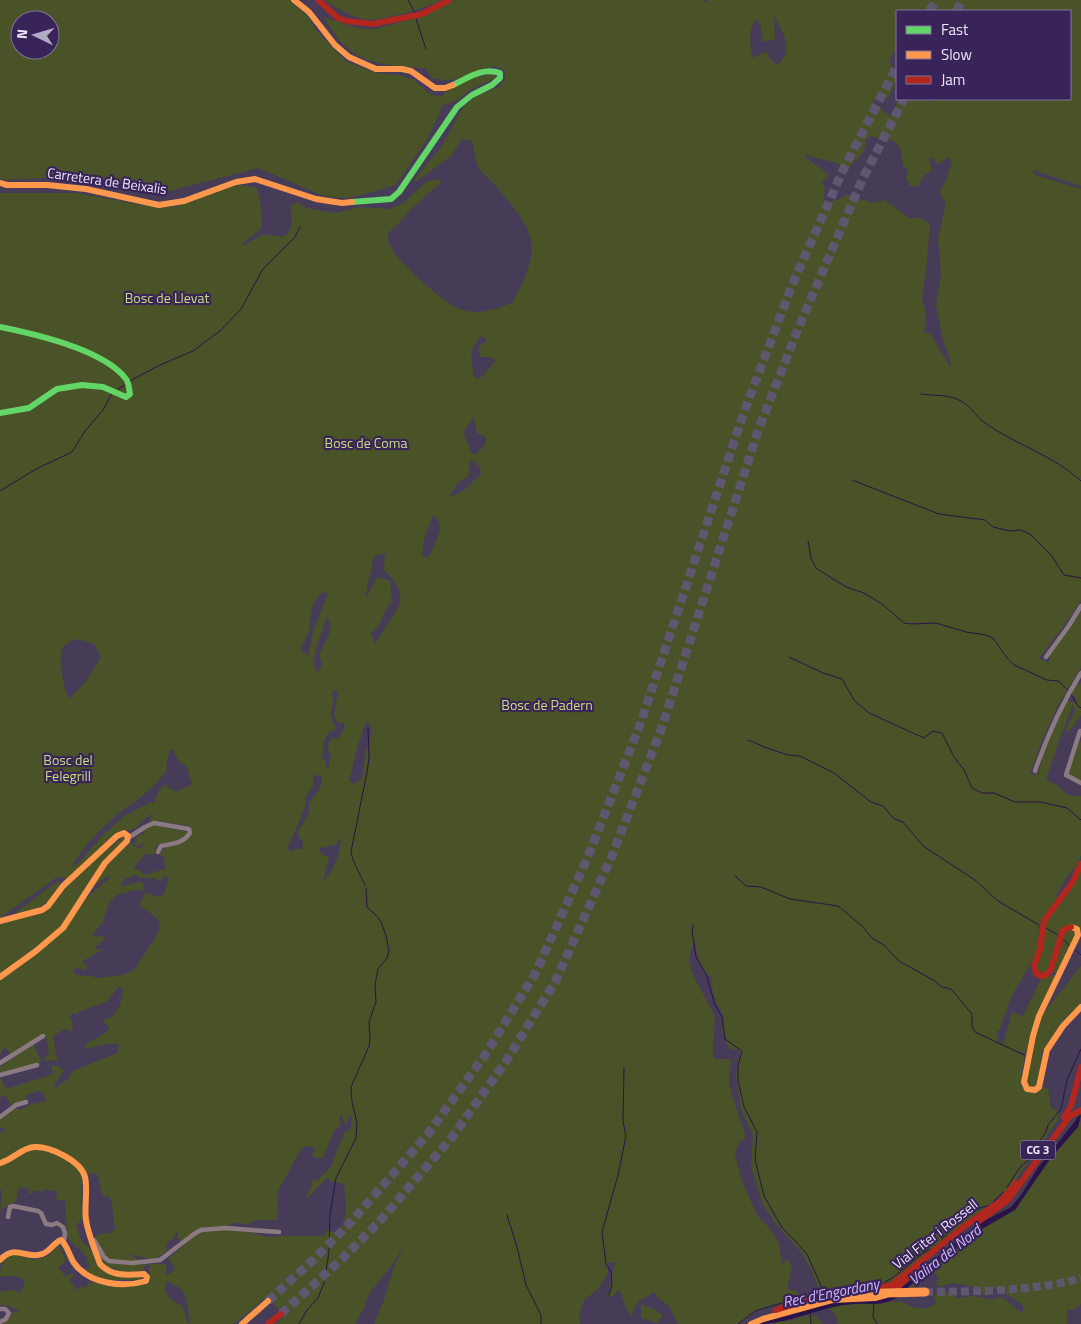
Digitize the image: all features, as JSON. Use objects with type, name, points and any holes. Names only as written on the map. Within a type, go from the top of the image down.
[{"type":"main road","name":"Carretera de Beixalis","points":[[0,183],[7,185],[86,189],[159,205],[184,201],[236,182],[255,179],[316,199],[342,204],[391,199],[404,185],[457,107],[476,92],[497,82],[500,78],[498,71],[491,71],[466,78],[446,88],[437,89],[431,87],[417,75],[407,70],[376,69],[347,56],[339,50],[308,9],[294,0]]},
{"type":"main road","points":[[318,0],[338,18],[347,21],[378,23],[429,11],[449,0]]},
{"type":"main road","points":[[0,327],[33,334],[78,349],[112,366],[128,382],[131,391],[126,397],[97,385],[57,389],[29,408],[0,414]]},
{"type":"main road","points":[[0,921],[42,910],[48,906],[63,886],[117,836],[124,833],[128,836],[105,863],[62,928],[36,951],[0,977]]},
{"type":"main road","points":[[1081,864],[1072,883],[1044,921],[1040,949],[1034,966],[1038,975],[1043,976],[1048,972],[1060,937],[1066,928],[1074,927],[1078,932],[1078,939],[1035,1026],[1024,1082],[1027,1089],[1035,1090],[1039,1087],[1047,1050],[1063,1026],[1081,1007]]},
{"type":"main road","points":[[1081,1067],[1077,1081],[1077,1097],[1073,1107],[1081,1110]]},
{"type":"main road","points":[[1063,1121],[1077,1097]]},
{"type":"main road","name":"CG 3","points":[[1018,1184],[1063,1121],[1081,1110]]},
{"type":"main road","points":[[0,1163],[7,1162],[26,1149],[33,1147],[40,1147],[73,1161],[82,1170],[85,1177],[86,1216],[98,1260],[103,1268],[125,1276],[144,1274],[146,1281],[141,1283],[110,1283],[92,1279],[73,1260],[64,1241],[57,1241],[49,1251],[41,1255],[14,1251],[6,1254],[0,1260]]},
{"type":"main road","name":"Vial Fiter i Rossell","points":[[749,1324],[832,1300],[881,1297],[896,1288],[938,1252],[1000,1207],[1008,1200],[1018,1184]]},
{"type":"main road","name":"Vial Fiter i Rossell","points":[[776,1310],[834,1292],[880,1288],[892,1284],[966,1224],[1001,1201],[1018,1184]]},
{"type":"main road","points":[[749,1324],[758,1317],[776,1310],[823,1298],[846,1294],[924,1292]]},
{"type":"main road","points":[[242,1324],[266,1303]]},
{"type":"main road","points":[[271,1322],[281,1314]]},
{"type":"street","points":[[1046,657],[1081,606]]},
{"type":"street","points":[[1035,771],[1061,705],[1081,673]]},
{"type":"street","points":[[1080,731],[1066,775],[1081,783]]},
{"type":"street","points":[[128,838],[144,827],[154,823],[186,828],[190,831],[190,836],[175,843],[161,846],[158,852]]},
{"type":"street","points":[[0,1063],[43,1036]]},
{"type":"street","points":[[0,1075],[37,1066]]},
{"type":"street","points":[[0,1117],[16,1105],[26,1102]]},
{"type":"street","points":[[8,1217],[10,1207],[13,1206],[38,1211],[41,1213],[46,1224],[57,1224],[63,1227],[65,1233],[64,1241]]},
{"type":"street","points":[[91,1238],[104,1258],[109,1261],[132,1263],[160,1260],[201,1230],[225,1228],[279,1232]]},
{"type":"street","points":[[0,1309],[5,1309],[9,1313],[6,1319],[0,1322]]},
{"type":"green space","points":[[0,0],[292,0],[291,2],[307,15],[316,30],[345,61],[377,73],[400,75],[414,80],[428,93],[441,97],[466,80],[496,75],[494,79],[471,89],[459,99],[442,106],[428,138],[396,185],[354,197],[324,196],[258,168],[170,191],[159,191],[86,176],[4,180],[0,178]]},
{"type":"green space","points":[[324,0],[441,0],[402,14],[369,20],[342,11]]},
{"type":"green space","points":[[455,0],[702,0],[709,3],[707,0],[1081,0],[1081,186],[1032,170],[1035,175],[1081,189],[1081,600],[1039,658],[1048,663],[1051,653],[1081,610],[1081,667],[1058,705],[1030,773],[1033,775],[1038,773],[1047,742],[1066,700],[1073,703],[1077,701],[1071,692],[1076,685],[1081,683],[1081,715],[1069,732],[1066,729],[1075,711],[1073,705],[1046,780],[1057,785],[1067,795],[1081,797],[1081,855],[1076,868],[1072,870],[1056,895],[1057,899],[1042,919],[1039,926],[1038,945],[1033,960],[1011,997],[1000,1029],[996,1032],[997,1042],[1003,1044],[1012,1012],[1023,1016],[1041,979],[1052,975],[1055,976],[1034,1022],[1026,1054],[1015,1051],[1025,1056],[1022,1086],[1030,1092],[1037,1092],[1043,1085],[1043,1087],[1048,1089],[1051,1108],[1059,1112],[1058,1120],[1011,1187],[893,1281],[837,1287],[820,1292],[810,1267],[800,1251],[775,1223],[762,1203],[751,1166],[753,1135],[741,1109],[738,1090],[736,1075],[740,1049],[731,1050],[722,1032],[724,1017],[716,1002],[711,978],[699,959],[694,938],[689,958],[692,973],[715,1016],[714,1059],[731,1059],[729,1082],[745,1135],[745,1139],[739,1142],[735,1155],[742,1181],[757,1215],[771,1230],[779,1243],[782,1264],[788,1259],[792,1266],[787,1289],[797,1291],[800,1296],[797,1299],[755,1312],[739,1324],[678,1324],[669,1306],[658,1298],[654,1292],[637,1304],[632,1317],[626,1309],[620,1291],[616,1291],[614,1296],[608,1296],[614,1266],[618,1262],[608,1263],[608,1273],[598,1289],[584,1300],[579,1316],[580,1324],[374,1324],[384,1300],[394,1266],[407,1242],[369,1294],[355,1324],[275,1324],[285,1316],[267,1297],[232,1324],[0,1324],[10,1318],[13,1312],[18,1313],[19,1311],[10,1306],[0,1305],[0,1292],[10,1290],[21,1292],[25,1281],[16,1276],[0,1277],[2,1263],[12,1253],[34,1260],[48,1256],[60,1245],[66,1260],[58,1268],[66,1277],[72,1273],[74,1275],[69,1280],[77,1290],[82,1286],[84,1288],[90,1282],[112,1285],[150,1284],[149,1264],[166,1264],[166,1275],[171,1273],[175,1267],[168,1259],[189,1241],[179,1241],[175,1230],[175,1236],[172,1240],[168,1241],[166,1247],[168,1249],[158,1257],[150,1259],[128,1254],[137,1259],[144,1260],[146,1264],[142,1271],[126,1273],[106,1266],[100,1260],[95,1245],[96,1236],[102,1233],[109,1234],[115,1229],[111,1199],[102,1193],[97,1174],[91,1173],[82,1180],[81,1207],[83,1219],[76,1225],[81,1240],[91,1250],[102,1269],[142,1278],[140,1280],[101,1280],[85,1270],[90,1266],[86,1261],[88,1259],[79,1247],[77,1248],[67,1237],[65,1200],[56,1200],[57,1192],[44,1189],[43,1192],[33,1190],[32,1194],[29,1193],[29,1189],[19,1187],[16,1201],[0,1210],[2,1192],[0,1189],[0,1133],[5,1130],[3,1127],[0,1128],[0,1119],[15,1108],[20,1110],[32,1104],[46,1101],[43,1092],[37,1091],[25,1096],[26,1099],[12,1106],[5,1095],[0,1097],[0,1077],[6,1089],[53,1074],[51,1065],[58,1066],[64,1070],[54,1086],[56,1088],[69,1078],[73,1071],[117,1053],[119,1044],[105,1044],[86,1049],[84,1045],[107,1032],[109,1027],[101,1021],[112,1017],[120,1006],[123,989],[119,986],[107,1002],[76,1014],[72,1013],[70,1017],[73,1023],[72,1032],[65,1029],[53,1036],[58,1060],[45,1061],[44,1058],[49,1054],[46,1037],[43,1034],[10,1054],[5,1046],[0,1056],[0,980],[66,927],[85,899],[111,877],[106,877],[94,886],[106,867],[120,851],[131,842],[133,846],[142,849],[144,841],[140,846],[135,845],[137,835],[144,835],[143,829],[154,825],[188,832],[187,835],[170,843],[157,844],[154,855],[144,854],[134,869],[140,870],[144,875],[165,869],[164,859],[167,857],[160,855],[165,846],[183,842],[192,836],[191,826],[157,821],[149,823],[153,813],[136,828],[116,833],[67,879],[57,877],[0,918],[0,193],[77,193],[161,207],[177,206],[233,186],[240,185],[257,188],[261,206],[262,228],[242,244],[245,245],[263,235],[283,236],[287,234],[291,228],[290,207],[294,203],[298,203],[306,208],[335,213],[360,207],[390,209],[403,203],[427,181],[436,179],[442,182],[419,202],[388,235],[389,243],[395,253],[429,288],[460,309],[480,312],[512,303],[529,266],[532,252],[531,239],[519,215],[478,167],[472,141],[462,139],[450,157],[417,181],[414,180],[441,147],[464,106],[478,95],[499,87],[506,76],[505,70],[494,66],[457,79],[446,80],[432,78],[425,68],[391,65],[369,60],[359,56],[341,42],[323,17],[361,29],[375,29],[424,16]],"holes":[[[774,16],[786,41],[785,53],[777,65],[768,57],[769,52],[762,53],[753,58],[750,43],[751,32],[757,18],[761,27],[763,42],[775,39]],[[871,136],[893,141],[900,147],[903,167],[908,168],[906,178],[910,186],[918,186],[924,176],[932,170],[929,159],[934,158],[937,165],[949,157],[952,162],[945,183],[940,191],[946,203],[938,239],[941,275],[936,305],[942,336],[952,366],[949,365],[930,333],[924,333],[926,324],[922,299],[930,224],[921,218],[909,218],[885,200],[874,203],[847,195],[837,200],[823,203],[825,189],[822,182],[828,177],[828,174],[806,158],[805,155],[833,162],[848,169],[863,153],[865,140]],[[480,336],[487,341],[481,344],[478,349],[480,357],[489,357],[496,360],[482,377],[476,379],[472,357],[473,349]],[[473,416],[477,433],[486,437],[486,444],[476,454],[471,453],[464,434]],[[472,460],[480,467],[481,474],[459,493],[450,496],[456,485],[467,477],[469,463]],[[434,515],[440,524],[439,534],[426,558],[422,556],[424,540],[432,517]],[[385,554],[384,570],[392,578],[400,594],[399,606],[375,644],[371,633],[392,602],[390,581],[377,577],[366,598],[373,556]],[[323,592],[328,594],[314,628],[308,656],[301,649],[308,632],[313,605]],[[326,617],[331,626],[319,655],[321,667],[316,673],[314,663],[315,651]],[[76,639],[94,644],[101,657],[86,681],[69,699],[63,681],[61,652],[65,645]],[[333,690],[338,691],[334,715],[338,723],[344,723],[345,727],[338,739],[333,738],[329,742],[328,752],[331,754],[328,772],[325,759],[322,760],[324,741],[330,731],[335,731],[336,727],[331,717],[334,700],[332,697]],[[366,721],[371,727],[371,735],[366,751],[362,778],[354,784],[349,781]],[[170,749],[173,750],[178,760],[187,767],[192,784],[177,792],[167,787],[166,784],[163,786],[159,790],[154,804],[151,802],[124,816],[103,835],[79,862],[71,867],[84,848],[101,829],[162,777],[167,769],[166,765]],[[314,775],[322,776],[318,790],[309,802],[309,813],[298,831],[299,838],[303,841],[302,849],[295,849],[290,852],[288,847],[306,803],[305,797],[313,786]],[[340,838],[340,849],[336,861],[327,878],[323,881],[329,856],[325,856],[319,851],[320,848],[335,845]],[[135,875],[160,881],[166,875],[169,879],[165,892],[161,897],[146,893],[143,882],[121,885],[123,880]],[[139,889],[146,893],[139,905],[157,918],[160,925],[157,935],[133,971],[122,975],[96,978],[76,975],[73,971],[76,968],[86,970],[87,965],[83,964],[83,961],[103,949],[96,949],[96,947],[106,938],[101,936],[93,937],[92,935],[103,922],[109,903],[117,895]],[[350,1114],[352,1118],[351,1129],[345,1132],[332,1166],[317,1180],[312,1180],[312,1185],[306,1196],[308,1197],[328,1177],[329,1180],[344,1183],[346,1211],[340,1235],[327,1230],[323,1236],[266,1237],[228,1225],[232,1223],[249,1224],[256,1220],[278,1220],[277,1193],[301,1149],[306,1146],[316,1148],[312,1154],[315,1158],[323,1158],[334,1131],[341,1125],[339,1118],[341,1115],[346,1125]],[[166,1281],[174,1284],[183,1292],[187,1302],[190,1323],[188,1323],[182,1305],[173,1301],[165,1292]]]},
{"type":"green space","points":[[1079,742],[1081,742],[1081,780],[1070,776],[1069,771]]},
{"type":"green space","points":[[122,837],[125,837],[124,840],[108,856],[56,932],[0,975],[0,923],[40,913],[85,869]]},
{"type":"green space","points":[[1081,869],[1081,932],[1069,924],[1046,972],[1039,972],[1037,967],[1043,948],[1045,924]]},
{"type":"green space","points":[[58,881],[60,884],[58,890],[49,901],[35,909],[15,913]]},
{"type":"green space","points":[[1071,929],[1076,934],[1057,973],[1053,972],[1060,941]]},
{"type":"green space","points":[[1081,966],[1081,1003],[1065,1019],[1042,1052],[1039,1083],[1036,1087],[1029,1087],[1027,1081],[1035,1034],[1042,1015]]},
{"type":"green space","points":[[33,1044],[42,1062],[0,1073],[0,1067]]},
{"type":"green space","points":[[1081,1120],[1081,1304],[1072,1310],[1067,1309],[1067,1324],[837,1324],[835,1315],[828,1308],[830,1307],[853,1304],[881,1304],[892,1301],[896,1303],[900,1301],[923,1309],[936,1303],[934,1297],[941,1286],[935,1285],[939,1277],[932,1272],[916,1286],[910,1288],[911,1285],[941,1259],[980,1230],[1015,1210],[1050,1159],[1078,1127]],"holes":[[[953,1283],[971,1286],[986,1296],[991,1294],[986,1290],[988,1287],[999,1289],[1023,1305],[1023,1311],[1020,1312],[1002,1297],[993,1300],[974,1296],[958,1298],[948,1293],[941,1286]]]},
{"type":"green space","points":[[641,1304],[663,1316],[657,1323],[641,1318]]},
{"type":"green space","points":[[810,1314],[817,1317],[823,1324],[768,1324],[792,1320]]},
{"type":"water","name":"Valira del Nord","points":[[1081,1115],[1078,1127],[1050,1159],[1015,1210],[980,1230],[941,1259],[906,1289],[899,1290],[951,1245],[982,1222],[1011,1207],[1037,1169],[1078,1116]]},
{"type":"water","points":[[899,1296],[888,1302],[842,1305],[782,1321],[758,1324],[815,1306]]},
{"type":"waterway","points":[[408,0],[415,13]]},
{"type":"waterway","points":[[416,19],[426,49]]},
{"type":"waterway","points":[[130,381],[160,365],[193,351],[221,330],[241,309],[263,269],[295,237],[300,227]]},
{"type":"waterway","points":[[117,390],[126,384]]},
{"type":"waterway","points":[[0,491],[36,469],[72,452],[85,431],[103,410],[112,393]]},
{"type":"waterway","points":[[921,394],[950,397],[963,402],[985,423],[1059,464],[1081,481]]},
{"type":"waterway","points":[[852,480],[939,514],[985,520],[993,527],[1010,531],[1020,530],[1030,534],[1051,555],[1064,575],[1081,578]]},
{"type":"waterway","points":[[808,541],[811,558],[816,568],[846,587],[864,593],[882,604],[904,623],[936,623],[966,632],[986,635],[993,638],[1014,665],[1047,680],[1058,681],[1068,690]]},
{"type":"waterway","points":[[789,657],[823,673],[842,679],[854,700],[869,713],[924,738],[933,731],[942,733],[954,757],[964,770],[972,788],[982,793],[994,793],[1015,802],[1041,802],[1067,808],[1081,820]]},
{"type":"waterway","points":[[1070,693],[1081,708]]},
{"type":"waterway","points":[[365,885],[351,852],[369,758],[368,728]]},
{"type":"waterway","points":[[748,740],[788,755],[800,756],[834,773],[871,802],[883,806],[894,819],[903,822],[923,846],[975,880],[998,901],[1039,925]]},
{"type":"waterway","points":[[735,876],[746,886],[761,887],[790,899],[838,906],[861,925],[873,939],[884,945],[899,961],[935,981],[942,987],[951,989],[972,1014],[972,1026],[975,1032],[1024,1055]]},
{"type":"waterway","points":[[299,1324],[307,1310],[318,1298],[324,1283],[329,1252],[330,1215],[336,1178],[356,1138],[357,1123],[351,1087],[369,1046],[369,1022],[376,1002],[375,984],[378,969],[387,958],[389,951],[381,922],[367,907],[366,888]]},
{"type":"waterway","points":[[693,925],[692,931],[696,957],[706,974],[715,1005],[722,1017],[725,1039],[742,1051],[738,1066],[738,1081],[744,1107],[757,1132],[755,1159],[764,1196],[781,1226],[807,1254],[822,1288]]},
{"type":"waterway","points":[[1046,928],[1058,935]]},
{"type":"waterway","points":[[1063,939],[1069,945]]},
{"type":"waterway","points":[[1075,950],[1081,955]]},
{"type":"waterway","name":"Rec d'Engordany","points":[[1007,1187],[1021,1166],[1031,1158],[1033,1150],[1046,1132],[1048,1125],[1061,1109],[1067,1080],[1081,1049]]},
{"type":"waterway","points":[[609,1295],[612,1285],[611,1272],[606,1264],[602,1232],[618,1175],[626,1136],[623,1121],[624,1068]]},
{"type":"waterway","name":"Rec d'Engordany","points":[[994,1201],[1003,1192]]},
{"type":"waterway","name":"Rec d'Engordany","points":[[942,1239],[968,1215],[987,1206]]},
{"type":"waterway","points":[[507,1215],[526,1285],[541,1315],[541,1324]]},
{"type":"waterway","name":"Rec d'Engordany","points":[[885,1282],[930,1249]]},
{"type":"waterway","name":"Rec d'Engordany","points":[[738,1324],[755,1311],[805,1296]]},
{"type":"waterway","points":[[874,1303],[873,1317],[877,1324]]},
{"type":"waterway","points":[[810,1312],[811,1324]]},
{"type":"tunnel","points":[[930,10],[937,0]]},
{"type":"tunnel","points":[[957,10],[963,0]]},
{"type":"tunnel","points":[[268,1301],[351,1222],[427,1135],[485,1055],[535,974],[587,859],[640,725],[743,415],[792,285],[843,170],[896,68]]},
{"type":"tunnel","points":[[281,1314],[343,1258],[379,1222],[453,1136],[506,1061],[555,982],[611,858],[661,730],[759,428],[798,329],[862,180],[903,100]]},
{"type":"tunnel","points":[[925,1292],[1023,1288],[1062,1283],[1081,1278]]},
{"type":"traffic: fast","points":[[352,202],[391,199],[399,192],[457,107],[472,95],[492,85],[500,78],[500,73],[482,72],[453,85]]},
{"type":"traffic: fast","points":[[0,327],[68,345],[102,360],[116,369],[126,379],[130,394],[126,397],[103,387],[82,385],[57,389],[29,408],[0,413]]},
{"type":"traffic: slow","points":[[294,0],[309,12],[335,45],[349,57],[376,69],[411,71],[435,88],[445,88],[453,85]]},
{"type":"traffic: slow","points":[[0,183],[7,185],[47,185],[86,189],[159,205],[184,201],[236,182],[255,179],[316,199],[342,203],[352,202]]},
{"type":"traffic: slow","points":[[0,921],[42,910],[48,906],[63,886],[117,836],[124,833],[128,836],[127,841],[105,863],[63,928],[36,951],[0,977]]},
{"type":"traffic: slow","points":[[1071,927],[1077,929],[1078,935],[1039,1016],[1024,1082],[1027,1089],[1035,1090],[1039,1087],[1047,1050],[1063,1026],[1081,1007]]},
{"type":"traffic: slow","points":[[0,1163],[29,1148],[41,1147],[56,1152],[78,1165],[85,1177],[86,1220],[100,1264],[115,1273],[126,1275],[144,1274],[147,1277],[146,1281],[127,1284],[97,1280],[80,1270],[61,1240],[42,1254],[31,1255],[16,1252],[6,1255],[0,1260]]},
{"type":"traffic: slow","points":[[823,1298],[846,1294],[925,1292]]},
{"type":"traffic: slow","points":[[751,1324],[832,1300],[875,1298],[886,1295]]},
{"type":"traffic: slow","points":[[242,1324],[268,1301]]},
{"type":"traffic: jam","points":[[318,0],[338,18],[373,24],[422,14],[449,0]]},
{"type":"traffic: jam","points":[[1071,927],[1063,930],[1051,969],[1046,975],[1040,976],[1036,973],[1034,966],[1040,949],[1044,921],[1072,883],[1081,864]]},
{"type":"traffic: jam","points":[[1064,1117],[1071,1106],[1081,1067]]},
{"type":"traffic: jam","points":[[979,1221],[1008,1200],[1069,1117],[1081,1110]]},
{"type":"traffic: jam","points":[[776,1310],[833,1292],[880,1288],[892,1285],[966,1225],[1001,1201],[1016,1183]]},
{"type":"traffic: jam","points":[[896,1288],[917,1270]]},
{"type":"traffic: jam","points":[[268,1324],[281,1314]]},
{"type":"park label","name":"Bosc de Llevat","points":[[167,298]]},
{"type":"park label","name":"Bosc de Coma","points":[[366,443]]},
{"type":"park label","name":"Bosc de Padern","points":[[547,705]]},
{"type":"park label","name":"Bosc del Felegrill","points":[[68,768]]}]
